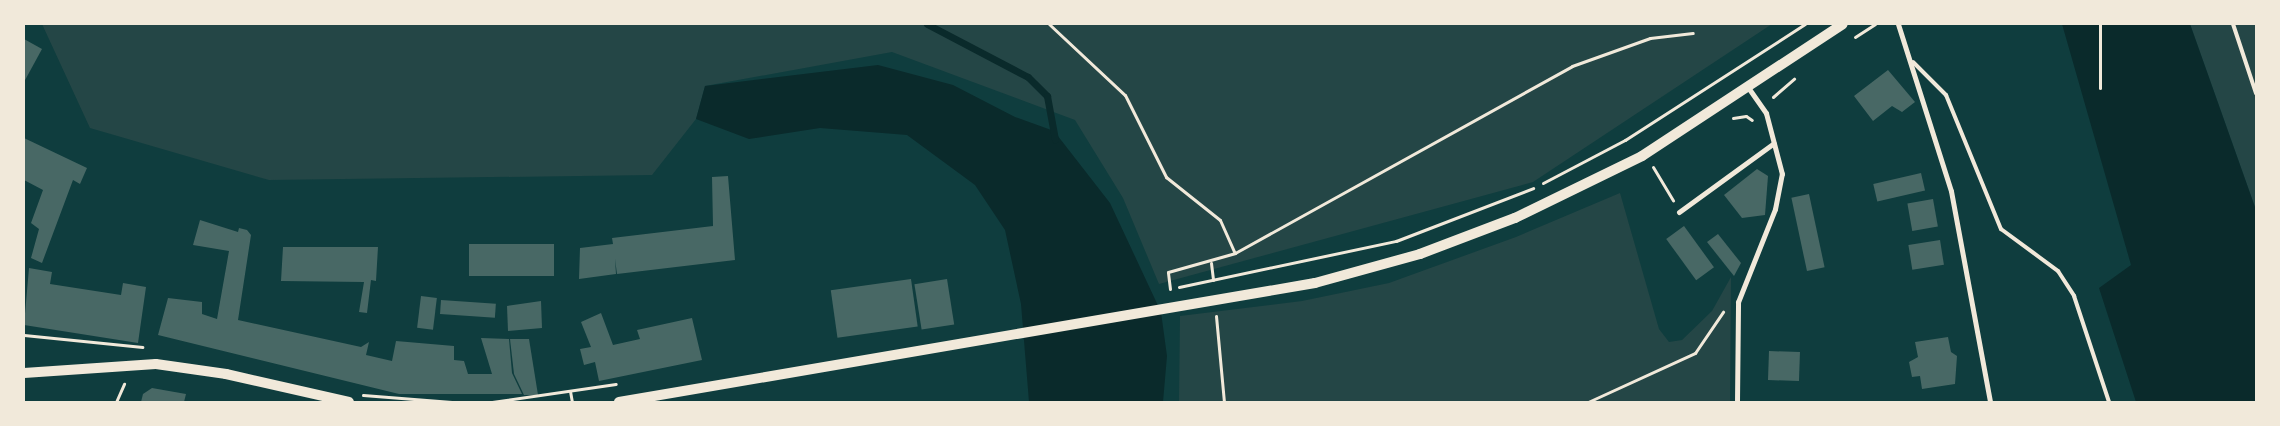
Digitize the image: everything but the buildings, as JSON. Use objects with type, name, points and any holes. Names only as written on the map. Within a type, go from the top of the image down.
[{"type":"main road","points":[[619,402],[1234,298],[1367,269],[1515,218],[1642,156],[1749,88],[1843,24]]},
{"type":"main road","points":[[24,373],[156,364],[226,374],[348,402]]},
{"type":"street","points":[[1898,24],[1913,62],[1951,191],[1990,402]]},
{"type":"street","points":[[1737,402],[1738,302],[1776,209],[1782,174],[1766,113],[1749,88]]},
{"type":"street","points":[[1678,212],[1774,143]]},
{"type":"lane","points":[[2233,24],[2256,93]]},
{"type":"lane","points":[[1913,62],[1946,95],[2001,229],[2058,270],[2074,296],[2109,402]]},
{"type":"path","points":[[1049,24],[1125,96],[1166,177],[1220,220],[1235,253]]},
{"type":"path","points":[[1230,276],[1396,241],[1537,187],[1625,140],[1805,24]]},
{"type":"path","points":[[2100,24],[2100,88]]},
{"type":"path","points":[[1170,289],[1168,272],[1211,263],[1235,253],[1572,66],[1650,38],[1693,33]]},
{"type":"path","points":[[1653,166],[1666,184]]},
{"type":"path","points":[[1211,263],[1214,292]]},
{"type":"path","points":[[1588,402],[1695,353],[1728,304]]},
{"type":"path","points":[[1215,311],[1224,402]]},
{"type":"path","points":[[116,402],[122,384],[131,383]]},
{"type":"path","points":[[570,390],[572,402]]},
{"type":"shaded area","points":[[42,24],[1772,24],[1533,182],[1159,284],[1123,198],[1075,120],[892,52],[705,86],[696,119],[652,175],[269,180],[90,128]]},
{"type":"shaded area","points":[[2062,24],[2190,24],[2256,210],[2256,402],[2136,402],[2099,288],[2131,265]]},
{"type":"shaded area","points":[[2190,24],[2256,24],[2256,210]]},
{"type":"shaded area","points":[[878,65],[953,85],[1015,117],[1054,131],[1110,203],[1161,312],[1167,356],[1163,402],[1029,402],[1021,304],[1005,230],[975,185],[907,135],[820,128],[749,139],[696,119],[705,86]]},
{"type":"shaded area","points":[[1620,193],[1659,329],[1669,342],[1682,340],[1712,311],[1731,277],[1730,402],[1179,402],[1180,316],[1302,301],[1389,283],[1516,237]]},
{"type":"waterway","points":[[927,24],[1028,77],[1047,96],[1055,139]]}]
